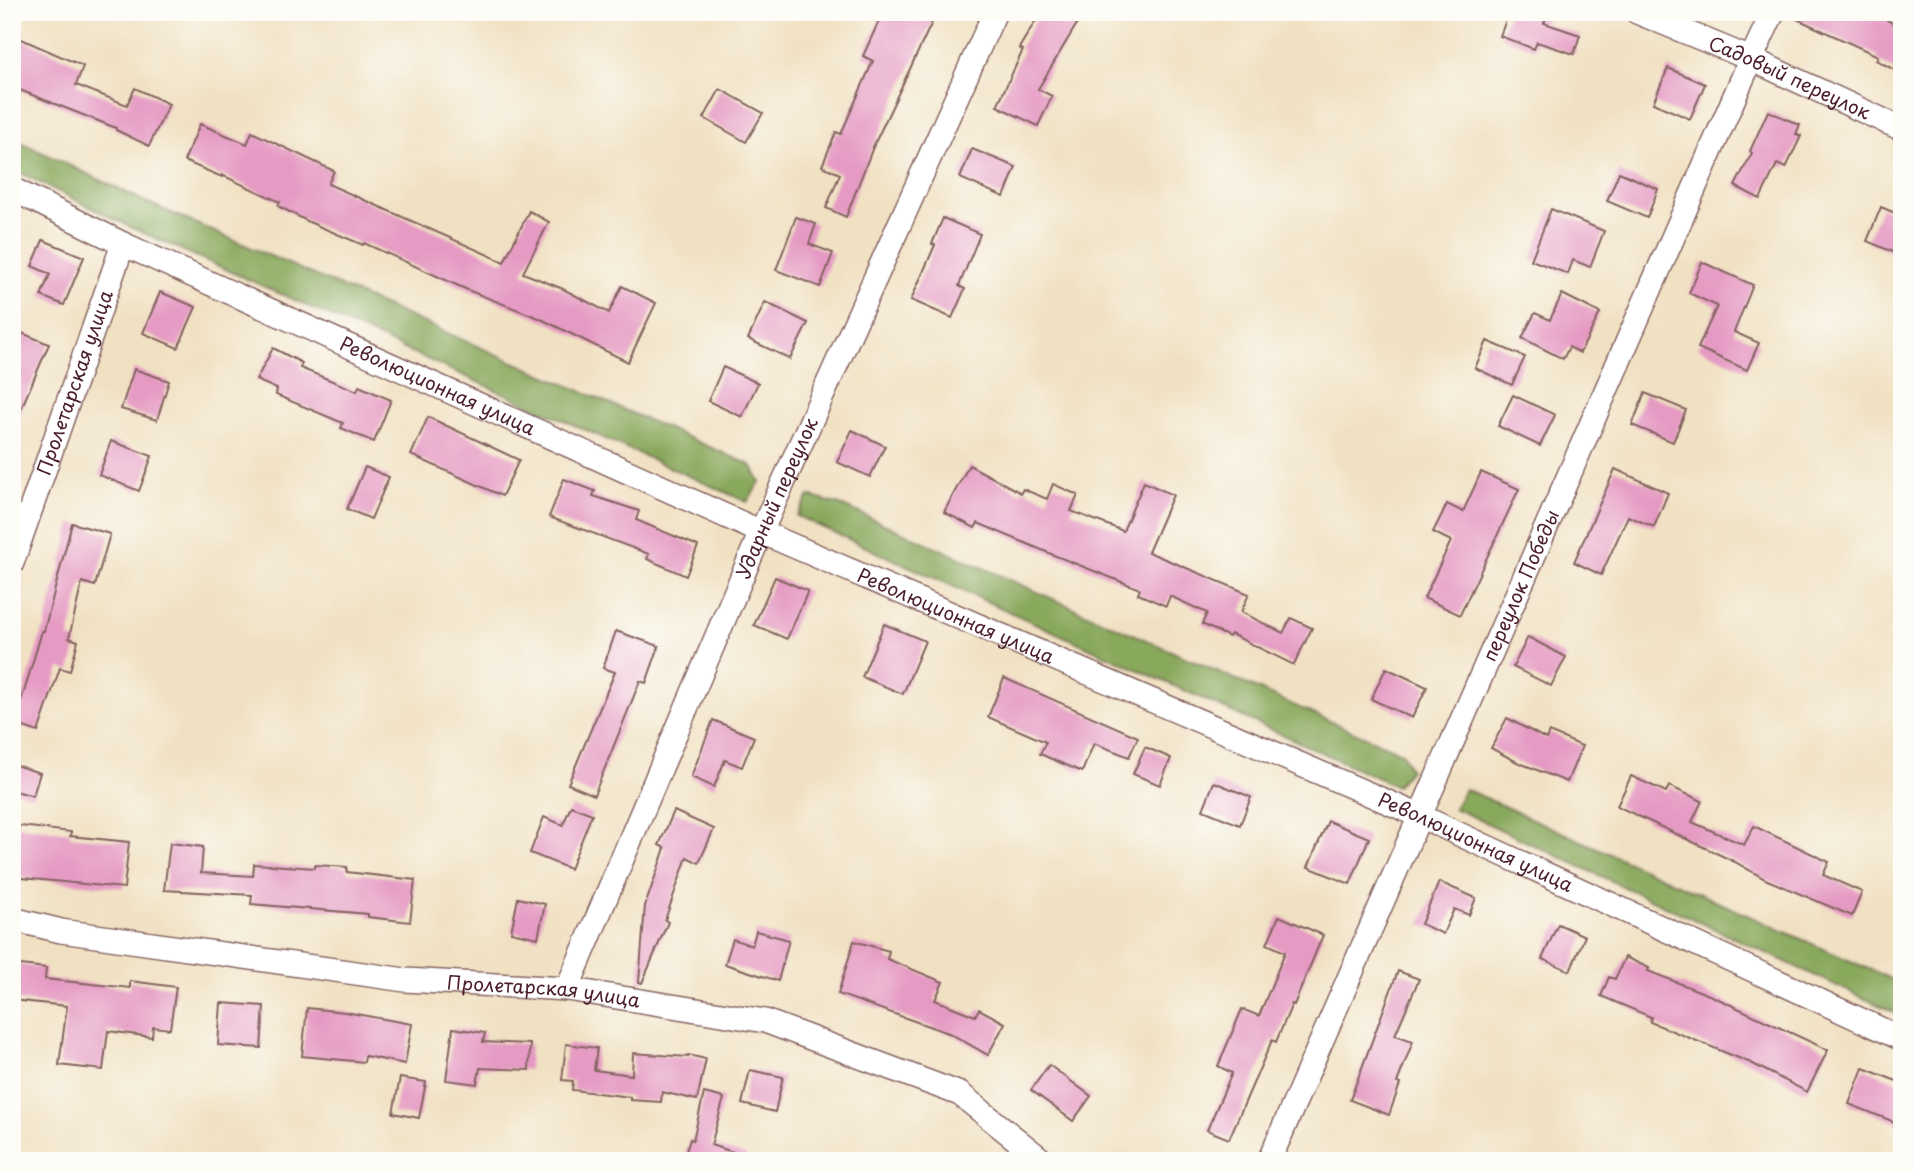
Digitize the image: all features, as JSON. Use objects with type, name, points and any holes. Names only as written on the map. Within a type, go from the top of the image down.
[{"type":"street","name":"Ударный переулок","points":[[567,989],[761,532],[995,12]]},
{"type":"street","name":"Садовый переулок","points":[[1637,12],[1751,59],[1902,129]]},
{"type":"street","name":"переулок Победы","points":[[1269,1161],[1773,12]]},
{"type":"street","name":"Революционная улица","points":[[12,189],[123,244],[761,532],[1420,816],[1902,1039]]},
{"type":"street","name":"Пролетарская улица","points":[[12,563],[123,244]]},
{"type":"street","name":"Пролетарская улица","points":[[12,919],[61,931],[405,980],[567,989],[765,1021],[960,1094],[1043,1161]]},
{"type":"green space","points":[[12,138],[146,202],[751,465],[760,482],[747,502],[135,229],[12,169]]},
{"type":"green space","points":[[809,496],[843,506],[1402,753],[1410,769],[1396,786],[797,516]]},
{"type":"green space","points":[[1465,789],[1902,984],[1902,1016],[1454,808]]},
{"type":"building","points":[[883,12],[921,12],[934,18],[873,147],[846,217],[826,208],[840,174],[822,166],[836,132],[841,134],[873,61],[863,56]]},
{"type":"building","points":[[1041,12],[1084,12],[1038,89],[1052,96],[1038,126],[997,106],[1023,50],[1019,48]]},
{"type":"building","points":[[1509,12],[1549,12],[1544,23],[1580,35],[1574,54],[1537,42],[1534,49],[1500,36]]},
{"type":"building","points":[[1890,12],[1887,20],[1902,28],[1902,74],[1876,60],[1878,56],[1786,14]]},
{"type":"building","points":[[12,35],[83,66],[76,85],[127,105],[135,88],[169,104],[149,146],[116,128],[12,87]]},
{"type":"building","points":[[1668,68],[1705,84],[1690,119],[1653,103]]},
{"type":"building","points":[[720,89],[763,113],[746,142],[704,118]]},
{"type":"building","points":[[1768,111],[1800,125],[1796,134],[1801,136],[1786,168],[1777,164],[1760,199],[1735,186],[1752,153],[1750,151]]},
{"type":"building","points":[[200,124],[247,144],[252,132],[334,171],[328,184],[504,262],[529,211],[549,222],[523,273],[563,289],[609,313],[622,286],[656,303],[628,362],[539,318],[309,222],[278,206],[280,202],[184,161]]},
{"type":"building","points":[[972,149],[1016,167],[1004,197],[960,178]]},
{"type":"building","points":[[1619,172],[1658,189],[1647,218],[1607,201]]},
{"type":"building","points":[[1881,207],[1902,216],[1902,237],[1895,253],[1867,241]]},
{"type":"building","points":[[1551,209],[1604,231],[1590,267],[1573,260],[1568,274],[1531,260]]},
{"type":"building","points":[[796,217],[816,224],[809,244],[833,253],[820,287],[776,270]]},
{"type":"building","points":[[943,218],[980,234],[959,286],[965,289],[952,318],[911,300],[935,245],[932,244]]},
{"type":"building","points":[[43,240],[84,257],[64,305],[41,296],[50,274],[32,266]]},
{"type":"building","points":[[1702,262],[1753,285],[1734,332],[1759,343],[1747,370],[1698,348],[1717,306],[1689,293]]},
{"type":"building","points":[[160,292],[196,307],[178,348],[143,333]]},
{"type":"building","points":[[1562,294],[1600,313],[1580,353],[1569,347],[1563,359],[1522,338],[1535,313],[1550,320]]},
{"type":"building","points":[[765,302],[808,323],[790,359],[748,339]]},
{"type":"building","points":[[12,329],[49,344],[12,430]]},
{"type":"building","points":[[1487,341],[1525,357],[1512,385],[1475,368]]},
{"type":"building","points":[[273,348],[302,363],[300,368],[357,391],[359,386],[391,400],[374,442],[341,428],[343,423],[276,395],[277,389],[256,380]]},
{"type":"building","points":[[723,367],[758,383],[742,417],[708,401]]},
{"type":"building","points":[[134,369],[169,381],[157,420],[121,409]]},
{"type":"building","points":[[1645,393],[1686,410],[1673,442],[1632,425]]},
{"type":"building","points":[[1513,395],[1555,415],[1540,446],[1498,426]]},
{"type":"building","points":[[428,417],[519,460],[502,496],[411,455]]},
{"type":"building","points":[[852,430],[885,446],[870,477],[837,462]]},
{"type":"building","points":[[111,441],[152,456],[139,491],[99,475]]},
{"type":"building","points":[[969,465],[1021,493],[1023,489],[1047,499],[1053,484],[1078,495],[1071,511],[1123,531],[1144,482],[1173,495],[1148,552],[1249,594],[1241,612],[1283,633],[1291,618],[1312,628],[1294,665],[1231,634],[1229,637],[1202,624],[1207,613],[1170,596],[1166,606],[1138,594],[1140,589],[978,523],[975,528],[944,512]]},
{"type":"building","points":[[365,467],[389,477],[371,519],[347,509]]},
{"type":"building","points":[[1615,469],[1668,493],[1654,527],[1628,516],[1601,575],[1574,562]]},
{"type":"building","points":[[1481,472],[1519,489],[1460,615],[1424,598],[1451,541],[1433,532],[1447,504],[1463,512]]},
{"type":"building","points":[[564,479],[595,491],[593,496],[639,511],[636,520],[698,546],[686,576],[647,559],[649,554],[549,517]]},
{"type":"building","points":[[72,523],[110,534],[95,586],[82,582],[69,638],[78,641],[70,671],[60,668],[38,732],[12,723],[44,631]]},
{"type":"building","points":[[775,577],[808,591],[787,639],[754,625]]},
{"type":"building","points":[[884,624],[925,641],[903,694],[862,677]]},
{"type":"building","points":[[616,631],[659,646],[646,683],[640,681],[594,795],[568,784],[615,672],[603,668]]},
{"type":"building","points":[[1528,637],[1566,657],[1551,686],[1513,667]]},
{"type":"building","points":[[1386,668],[1427,687],[1412,718],[1371,699]]},
{"type":"building","points":[[1004,678],[1138,737],[1129,757],[1094,743],[1082,772],[1040,754],[1046,742],[988,717]]},
{"type":"building","points":[[1507,718],[1546,739],[1549,732],[1582,746],[1567,782],[1517,762],[1491,748]]},
{"type":"building","points":[[713,720],[754,737],[742,767],[725,760],[714,787],[691,777]]},
{"type":"building","points":[[1145,747],[1171,758],[1160,785],[1133,774]]},
{"type":"building","points":[[12,764],[40,773],[33,796],[12,790]]},
{"type":"building","points":[[1631,776],[1666,792],[1669,786],[1702,801],[1692,822],[1744,845],[1754,826],[1829,862],[1823,875],[1862,892],[1852,916],[1765,879],[1617,806]]},
{"type":"building","points":[[1214,782],[1251,797],[1240,825],[1203,810]]},
{"type":"building","points":[[571,806],[592,814],[570,869],[530,853],[544,817],[563,825]]},
{"type":"building","points":[[674,811],[714,829],[699,863],[687,857],[665,920],[668,922],[642,983],[639,982],[645,906],[665,848],[659,845]]},
{"type":"building","points":[[1328,821],[1369,838],[1350,884],[1308,867]]},
{"type":"building","points":[[12,825],[71,832],[70,836],[129,842],[124,888],[12,877]]},
{"type":"building","points":[[170,843],[203,847],[201,873],[253,876],[254,864],[315,868],[315,865],[347,867],[347,872],[415,880],[410,922],[368,917],[368,914],[251,904],[252,895],[164,890]]},
{"type":"building","points":[[1439,882],[1476,898],[1469,915],[1454,909],[1443,934],[1421,924]]},
{"type":"building","points":[[518,898],[545,904],[538,938],[511,932]]},
{"type":"building","points":[[1279,916],[1323,935],[1294,1005],[1292,1004],[1276,1042],[1272,1040],[1229,1139],[1207,1130],[1232,1073],[1218,1066],[1242,1009],[1259,1016],[1285,952],[1267,944]]},
{"type":"building","points":[[1558,924],[1585,936],[1570,971],[1542,959]]},
{"type":"building","points":[[756,931],[789,940],[778,981],[725,964],[733,939],[752,946]]},
{"type":"building","points":[[854,941],[889,951],[887,959],[943,982],[935,1000],[975,1016],[979,1009],[1005,1023],[988,1055],[951,1034],[838,994]]},
{"type":"building","points":[[1625,957],[1649,968],[1648,971],[1714,997],[1828,1050],[1807,1092],[1751,1063],[1650,1022],[1651,1017],[1601,996],[1609,977],[1615,979]]},
{"type":"building","points":[[12,964],[46,968],[45,979],[130,988],[130,981],[176,987],[170,1029],[153,1027],[152,1037],[108,1031],[103,1070],[59,1065],[67,1006],[12,1000]]},
{"type":"building","points":[[1398,971],[1419,979],[1395,1035],[1413,1041],[1397,1083],[1400,1084],[1389,1115],[1350,1100]]},
{"type":"building","points":[[221,1003],[264,1006],[261,1048],[218,1045]]},
{"type":"building","points":[[307,1008],[412,1024],[405,1064],[365,1056],[364,1062],[302,1056]]},
{"type":"building","points":[[453,1028],[485,1033],[483,1042],[530,1044],[529,1070],[480,1068],[477,1084],[446,1080]]},
{"type":"building","points":[[566,1044],[597,1048],[594,1070],[632,1075],[633,1053],[688,1055],[706,1059],[697,1100],[662,1092],[661,1102],[630,1100],[630,1097],[572,1090],[573,1081],[562,1080]]},
{"type":"building","points":[[1049,1065],[1091,1096],[1073,1121],[1031,1090]]},
{"type":"building","points":[[1863,1068],[1902,1083],[1902,1125],[1849,1104]]},
{"type":"building","points":[[750,1070],[783,1077],[775,1112],[742,1104]]},
{"type":"building","points":[[400,1078],[426,1082],[419,1118],[393,1113]]},
{"type":"building","points":[[704,1093],[724,1098],[711,1145],[746,1156],[745,1161],[683,1161],[690,1139],[693,1140]]}]
